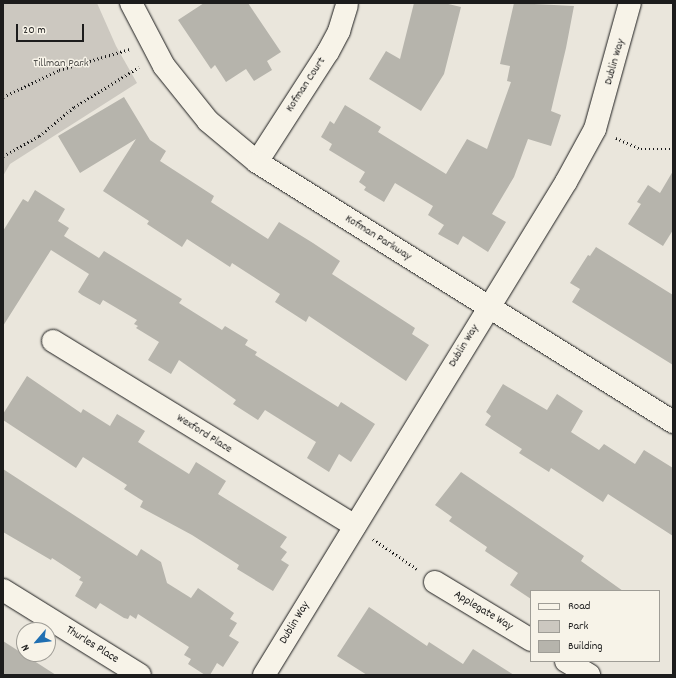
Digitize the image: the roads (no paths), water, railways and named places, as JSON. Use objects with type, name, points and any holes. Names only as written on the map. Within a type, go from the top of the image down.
[{"type":"street","name":"Kofman Parkway","points":[[131,3],[154,47],[208,121],[257,162],[488,308],[673,422]]},
{"type":"street","name":"Dublin Way","points":[[264,675],[566,182],[595,129],[630,3]]},
{"type":"street","name":"Kofman Court","points":[[257,162],[328,52],[339,31],[347,5]]},
{"type":"street","name":"Wexford Place","points":[[53,341],[354,526]]},
{"type":"street","name":"Applegate Way","points":[[435,582],[530,639]]},
{"type":"street","name":"Thurles Place","points":[[3,590],[140,675]]},
{"type":"street","points":[[568,662],[589,675]]},
{"type":"park label","name":"Tillman Park","points":[[61,64]]}]
